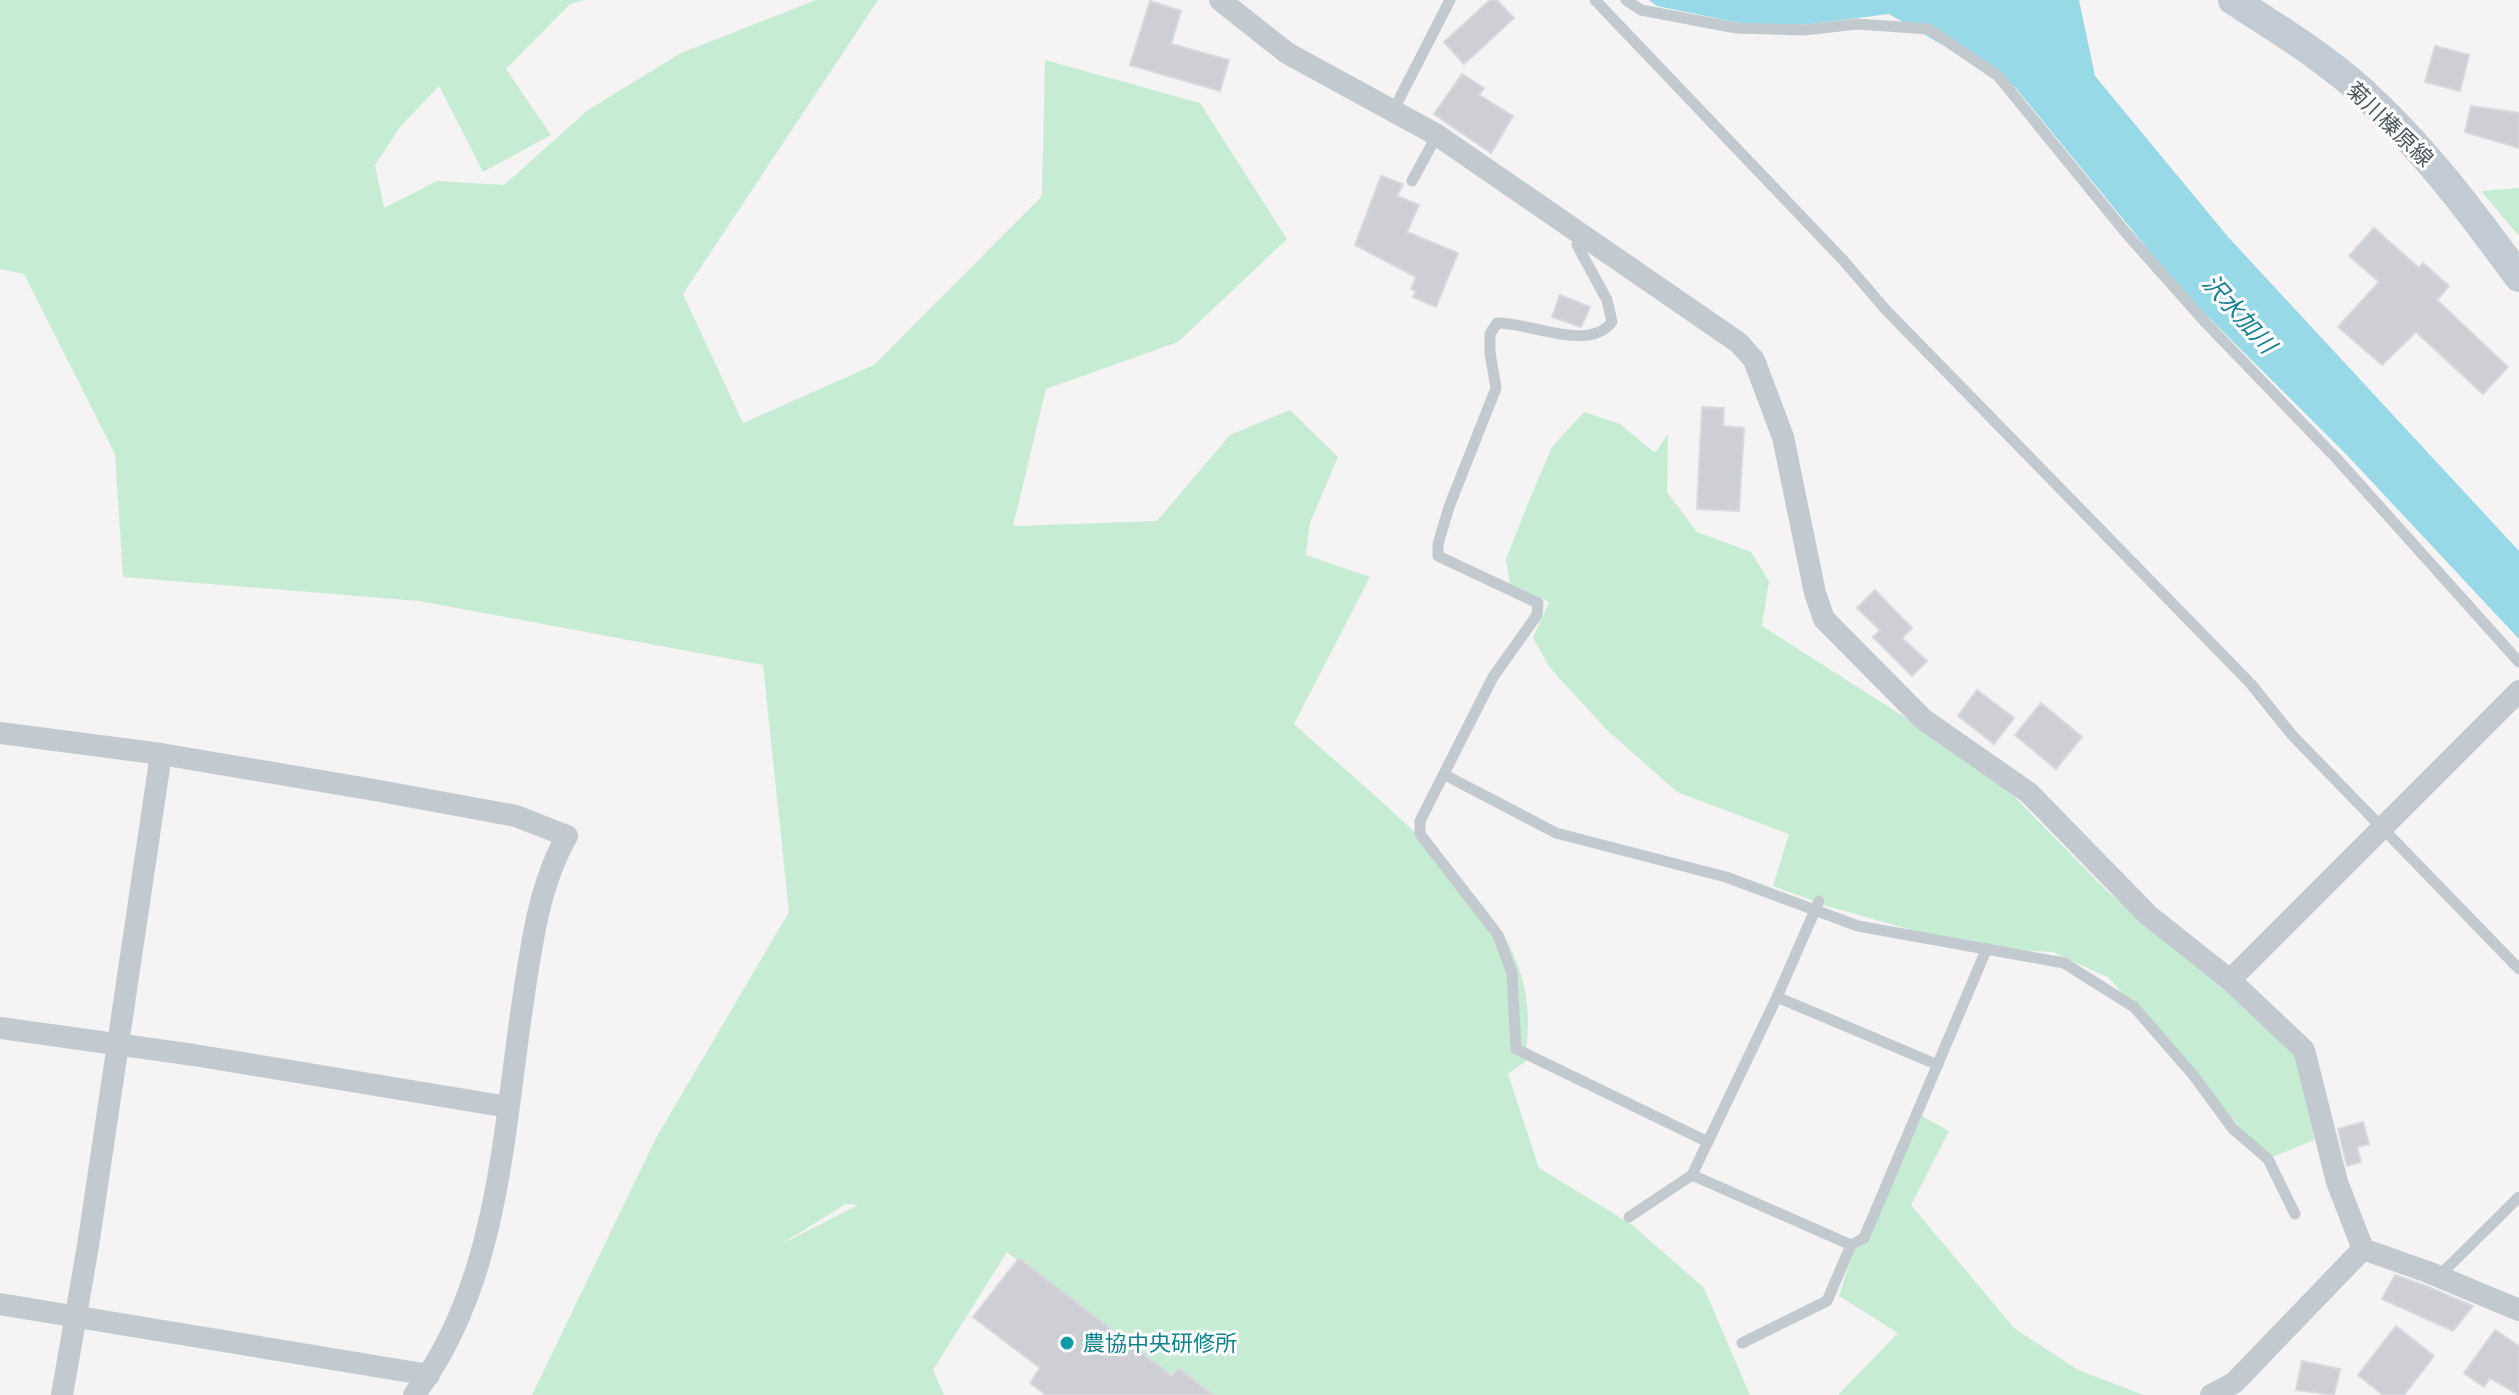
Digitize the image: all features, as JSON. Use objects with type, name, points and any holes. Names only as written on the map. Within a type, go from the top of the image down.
[{"type":"main road","name":"菊川榛原線","points":[[2233,0],[2296,41],[2374,102],[2453,187],[2519,277]]},
{"type":"street","points":[[1220,0],[1287,53],[1437,135],[1579,235],[1715,325],[1754,360],[1783,437],[1815,593],[1824,619],[1923,719],[2029,793],[2148,915],[2230,980],[2304,1050],[2337,1182],[2363,1249],[2439,1276],[2519,1310]]},
{"type":"street","points":[[2230,980],[2313,893],[2385,828],[2519,691]]},
{"type":"street","points":[[0,733],[161,754],[516,816],[567,836],[551,865],[529,965],[485,1248],[466,1301],[429,1375],[414,1395]]},
{"type":"street","points":[[62,1395],[161,754]]},
{"type":"street","points":[[0,1028],[508,1107]]},
{"type":"street","points":[[2211,1395],[2234,1383],[2363,1249]]},
{"type":"street","points":[[0,1304],[75,1319],[429,1375]]},
{"type":"lane","points":[[1393,111],[1450,0]]},
{"type":"lane","points":[[1595,0],[1843,260],[1886,310],[2251,684],[2292,735],[2519,969]]},
{"type":"lane","points":[[1626,0],[1641,10],[1736,28],[1804,30],[1857,24],[1929,29],[1998,76],[2186,300],[2337,459],[2519,662]]},
{"type":"lane","points":[[1412,181],[1437,135]]},
{"type":"lane","points":[[1579,235],[1577,245],[1607,300],[1612,322],[1606,330],[1589,337],[1497,323],[1490,334],[1496,388],[1438,544],[1438,556],[1498,581],[1538,603],[1537,615],[1493,677],[1420,821],[1420,834],[1498,935],[1512,973],[1516,1049],[1708,1142]]},
{"type":"lane","points":[[1445,775],[1556,833],[1726,877],[1817,905],[1858,926],[2064,963],[2134,1007],[2194,1076],[2233,1129],[2268,1159],[2295,1214]]},
{"type":"lane","points":[[1629,1217],[1692,1175],[1817,905]]},
{"type":"lane","points":[[1742,1343],[1827,1301],[1851,1245],[1864,1238],[1987,948]]},
{"type":"lane","points":[[1777,997],[1938,1065]]},
{"type":"lane","points":[[1692,1175],[1851,1245]]},
{"type":"lane","points":[[2439,1276],[2519,1197]]},
{"type":"green space","points":[[0,0],[585,0],[570,4],[506,69],[551,135],[483,172],[439,86],[400,127],[375,165],[384,208],[437,181],[504,185],[588,110],[681,53],[816,0],[878,0],[683,294],[743,423],[874,365],[1042,196],[1045,60],[1200,103],[1287,239],[1178,342],[1046,389],[1013,526],[1157,521],[1230,435],[1290,410],[1338,457],[1310,523],[1306,555],[1370,577],[1294,724],[1422,839],[1484,907],[1506,940],[1526,994],[1525,1062],[1508,1074],[1539,1168],[1631,1224],[1704,1288],[1750,1395],[1183,1395],[1007,1252],[933,1370],[944,1395],[532,1395],[656,1138],[789,912],[763,665],[419,601],[123,577],[115,454],[24,274],[0,269]],"holes":[[[846,1204],[858,1205],[778,1246]]]},
{"type":"green space","points":[[2519,188],[2519,236],[2481,191]]},
{"type":"green space","points":[[1584,412],[1620,424],[1655,453],[1668,434],[1667,492],[1697,532],[1751,552],[1769,581],[1762,626],[1989,771],[2110,894],[2165,935],[2295,1043],[2309,1094],[2314,1140],[2268,1159],[2109,978],[2053,952],[1996,949],[1951,941],[1827,906],[1773,886],[1789,834],[1677,792],[1607,730],[1550,668],[1533,638],[1549,602],[1510,584],[1506,559],[1552,447]]},
{"type":"green space","points":[[1922,1116],[1949,1131],[1911,1205],[2014,1328],[2078,1370],[2144,1395],[1838,1395],[1898,1333],[1839,1296],[1857,1240],[1865,1243]]},
{"type":"water","name":"沢水加川","points":[[1649,0],[2079,0],[2095,76],[2229,238],[2519,551],[2519,639],[2345,453],[2182,291],[2015,87],[1889,14],[1769,29],[1657,6]]},
{"type":"building","points":[[1490,0],[1497,0],[1514,18],[1464,64],[1444,42]]},
{"type":"building","points":[[1150,1],[1181,11],[1171,44],[1229,60],[1220,91],[1130,65]]},
{"type":"building","points":[[2435,46],[2469,55],[2460,91],[2425,82]]},
{"type":"building","points":[[1462,74],[1484,88],[1479,95],[1513,116],[1491,153],[1434,114]]},
{"type":"building","points":[[2471,106],[2519,113],[2519,148],[2465,132]]},
{"type":"building","points":[[1381,176],[1403,184],[1397,196],[1419,205],[1407,232],[1458,253],[1436,307],[1413,297],[1416,291],[1411,289],[1416,277],[1355,245]]},
{"type":"building","points":[[2374,228],[2419,268],[2423,263],[2449,286],[2437,300],[2508,367],[2483,394],[2416,332],[2382,365],[2338,327],[2379,282],[2349,256]]},
{"type":"building","points":[[1560,295],[1590,307],[1581,327],[1552,317]]},
{"type":"building","points":[[1702,407],[1724,408],[1723,426],[1744,428],[1739,511],[1697,509]]},
{"type":"building","points":[[1875,590],[1912,628],[1902,638],[1927,661],[1912,676],[1873,637],[1880,630],[1857,608]]},
{"type":"building","points":[[1977,690],[2014,718],[1994,744],[1958,716]]},
{"type":"building","points":[[2041,703],[2082,737],[2056,769],[2015,735]]},
{"type":"building","points":[[2363,1122],[2369,1144],[2357,1147],[2361,1162],[2347,1166],[2338,1129]]},
{"type":"building","name":"農協中央研修所","points":[[1019,1258],[1172,1376],[1178,1368],[1213,1395],[1046,1395],[1030,1383],[1040,1368],[973,1317]]},
{"type":"building","points":[[2395,1275],[2473,1306],[2453,1331],[2382,1299]]},
{"type":"building","points":[[2396,1326],[2434,1356],[2404,1395],[2383,1395],[2358,1375]]},
{"type":"building","points":[[2495,1330],[2519,1346],[2519,1395],[2490,1378],[2484,1387],[2464,1373]]},
{"type":"building","points":[[2302,1361],[2340,1369],[2334,1395],[2296,1390]]},
{"type":"place","name":"農協中央研修所","points":[[1067,1343]]}]
